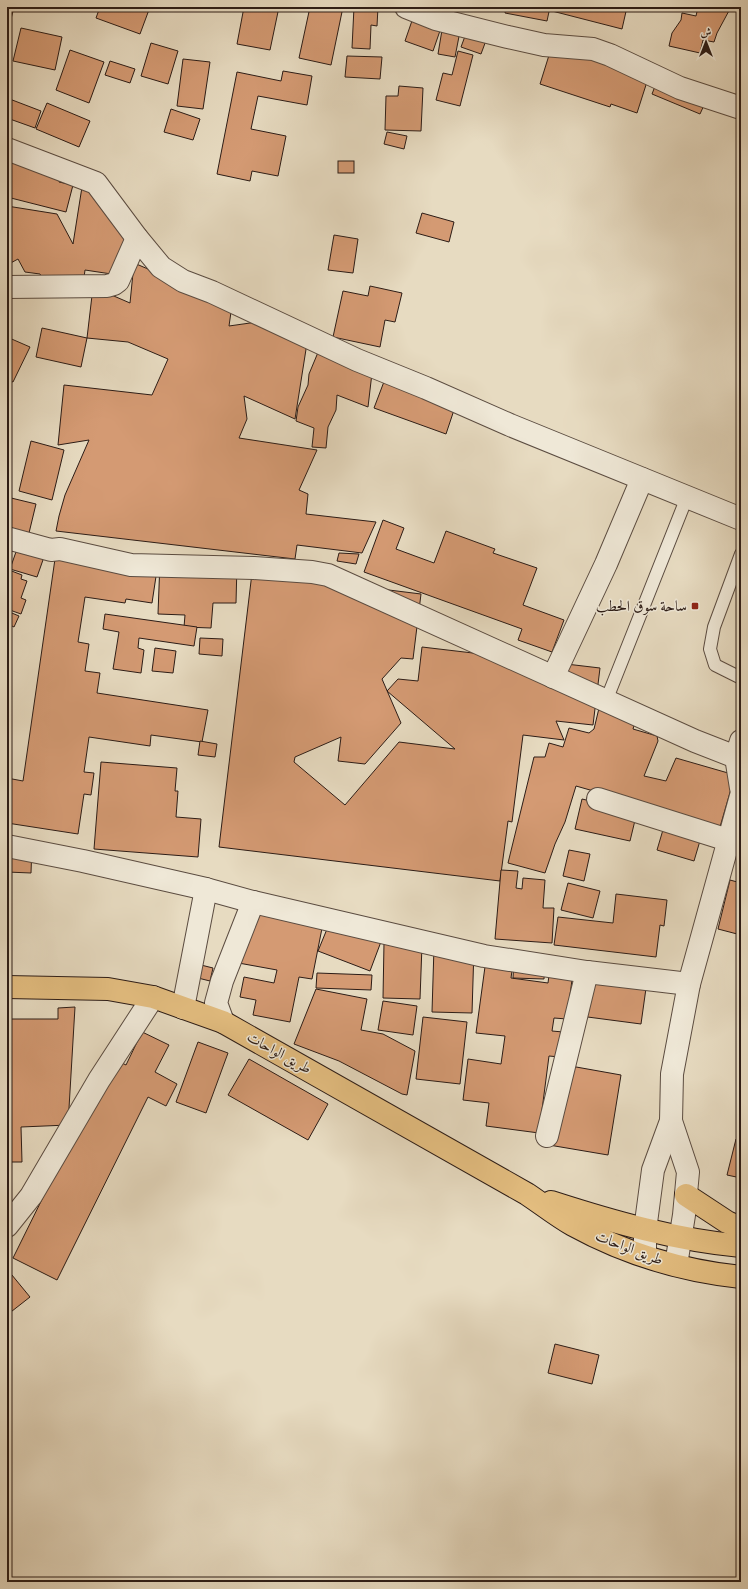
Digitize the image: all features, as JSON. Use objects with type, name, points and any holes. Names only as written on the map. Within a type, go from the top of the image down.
[{"type":"main road","name":"طريق الواحات","points":[[7,987],[108,989],[153,997],[223,1022],[527,1194],[572,1224],[634,1253],[676,1265],[741,1277]]},
{"type":"main road","name":"طريق الواحات","points":[[527,1194],[645,1230],[680,1238],[741,1246]]},
{"type":"main road","points":[[686,1195],[727,1222],[741,1228]]},
{"type":"street","points":[[406,7],[436,19],[508,38],[544,45],[593,49],[610,55],[680,88],[741,108]]},
{"type":"street","points":[[7,149],[96,183],[137,238],[161,267],[183,281],[212,292],[357,360],[642,480],[741,519]]},
{"type":"street","points":[[7,287],[107,286],[114,284],[118,281],[137,238]]},
{"type":"street","points":[[553,677],[606,564],[642,480]]},
{"type":"street","points":[[7,538],[51,550],[60,549],[131,564],[254,568],[312,572],[328,575],[695,741],[739,752],[741,788]]},
{"type":"street","points":[[645,1255],[645,1230],[653,1170],[671,1121],[672,1074],[689,984],[741,796]]},
{"type":"street","points":[[598,799],[728,840]]},
{"type":"street","points":[[7,846],[206,889],[253,902],[484,956],[587,972],[689,984]]},
{"type":"street","points":[[183,1008],[206,889]]},
{"type":"street","points":[[223,1022],[216,1002],[222,981],[253,902]]},
{"type":"street","points":[[547,1136],[587,972]]},
{"type":"street","points":[[7,1226],[31,1196],[99,1080],[153,997]]},
{"type":"street","points":[[671,1121],[688,1172],[676,1265]]},
{"type":"lane","points":[[606,701],[687,497]]},
{"type":"lane","points":[[741,554],[714,627],[710,649],[715,665],[741,678]]},
{"type":"building","points":[[7,7],[14,7],[11,19],[7,18]]},
{"type":"building","points":[[100,7],[150,7],[140,34],[96,18]]},
{"type":"building","points":[[244,7],[279,7],[270,50],[237,44]]},
{"type":"building","points":[[310,7],[343,7],[331,65],[299,58]]},
{"type":"building","points":[[354,7],[378,7],[377,26],[371,25],[370,49],[352,48]]},
{"type":"building","points":[[506,7],[550,7],[547,21],[505,13]]},
{"type":"building","points":[[553,7],[627,7],[622,29],[552,11]]},
{"type":"building","points":[[698,7],[731,7],[717,33],[714,42],[703,40],[700,53],[669,46],[672,33],[681,20],[682,13],[696,16]]},
{"type":"building","points":[[415,12],[443,22],[433,51],[405,41]]},
{"type":"building","points":[[444,18],[462,21],[455,57],[438,54]]},
{"type":"building","points":[[471,20],[491,27],[481,54],[461,47]]},
{"type":"building","points":[[21,28],[62,37],[55,70],[13,61]]},
{"type":"building","points":[[555,36],[653,63],[637,113],[611,104],[610,107],[540,84]]},
{"type":"building","points":[[151,43],[178,51],[168,84],[141,76]]},
{"type":"building","points":[[70,50],[104,62],[89,103],[56,90]]},
{"type":"building","points":[[458,51],[473,55],[460,106],[436,100],[443,73],[452,75]]},
{"type":"building","points":[[347,56],[382,57],[380,79],[345,77]]},
{"type":"building","points":[[183,59],[210,62],[203,109],[177,106]]},
{"type":"building","points":[[110,61],[135,69],[130,83],[105,75]]},
{"type":"building","points":[[283,71],[312,76],[307,105],[258,96],[251,129],[286,136],[278,176],[252,171],[250,181],[217,174],[237,72],[281,81]]},
{"type":"building","points":[[661,71],[710,92],[700,114],[652,94]]},
{"type":"building","points":[[399,86],[423,88],[421,131],[385,130],[386,96],[398,96]]},
{"type":"building","points":[[7,98],[41,111],[35,128],[7,118]]},
{"type":"building","points":[[47,103],[90,121],[79,147],[36,129]]},
{"type":"building","points":[[171,109],[200,119],[193,140],[164,132]]},
{"type":"building","points":[[387,132],[407,136],[404,149],[384,144]]},
{"type":"building","points":[[7,147],[64,161],[59,182],[73,185],[66,212],[7,197]]},
{"type":"building","points":[[338,161],[354,161],[354,173],[338,173]]},
{"type":"building","points":[[82,187],[96,191],[134,243],[118,275],[85,270],[83,285],[43,279],[40,274],[25,272],[18,259],[7,265],[7,206],[57,214],[73,244]]},
{"type":"building","points":[[422,213],[454,222],[449,242],[416,233]]},
{"type":"building","points":[[334,235],[358,239],[353,273],[328,270]]},
{"type":"building","points":[[134,263],[232,305],[229,326],[257,322],[307,343],[295,419],[244,396],[247,419],[239,438],[317,450],[299,490],[308,494],[306,514],[376,522],[362,553],[297,545],[295,559],[56,531],[65,495],[89,440],[58,445],[64,385],[152,395],[168,359],[128,342],[87,338],[93,287],[130,303]]},
{"type":"building","points":[[370,286],[402,293],[395,322],[385,320],[380,347],[333,337],[343,291],[368,296]]},
{"type":"building","points":[[42,328],[87,338],[81,367],[36,357]]},
{"type":"building","points":[[7,337],[30,347],[13,382],[7,380]]},
{"type":"building","points":[[319,350],[372,373],[368,407],[337,395],[336,410],[328,427],[326,448],[312,447],[314,428],[296,421],[298,407],[308,385],[309,374]]},
{"type":"building","points":[[385,379],[456,404],[446,434],[374,408]]},
{"type":"building","points":[[31,441],[64,450],[52,500],[19,491]]},
{"type":"building","points":[[7,497],[36,504],[29,533],[7,528]]},
{"type":"building","points":[[383,520],[404,528],[396,549],[434,563],[446,531],[495,549],[493,553],[537,568],[523,605],[564,620],[552,652],[518,640],[522,629],[364,572]]},
{"type":"building","points":[[17,549],[44,557],[37,577],[10,569]]},
{"type":"building","points":[[56,552],[158,563],[152,603],[126,599],[125,603],[85,597],[78,642],[89,644],[85,671],[100,673],[97,693],[208,710],[202,742],[151,735],[150,746],[89,737],[84,772],[94,773],[91,795],[84,794],[78,834],[7,823],[7,778],[23,781]]},
{"type":"building","points":[[339,553],[359,554],[356,564],[337,561]]},
{"type":"building","points":[[160,561],[237,564],[236,603],[213,603],[211,628],[184,627],[185,615],[158,614]]},
{"type":"building","points":[[9,570],[22,575],[21,579],[27,581],[21,598],[26,600],[21,614],[7,609],[7,577]]},
{"type":"building","points":[[252,573],[421,594],[413,659],[401,658],[382,679],[387,691],[398,679],[418,681],[422,647],[600,668],[593,725],[556,721],[564,740],[523,735],[512,822],[508,821],[500,881],[219,847]],"holes":[[[387,691],[455,749],[399,742],[345,805],[294,762],[295,757],[341,737],[338,761],[365,764],[401,723]]]},
{"type":"building","points":[[7,611],[19,616],[14,627],[8,624],[7,626]]},
{"type":"building","points":[[105,614],[197,627],[194,646],[139,638],[138,648],[144,650],[141,673],[113,669],[119,632],[103,629]]},
{"type":"building","points":[[200,638],[223,639],[222,656],[199,654]]},
{"type":"building","points":[[155,648],[176,651],[173,673],[152,671]]},
{"type":"building","points":[[600,704],[637,715],[633,729],[657,736],[658,741],[644,776],[666,781],[676,758],[735,775],[720,827],[576,786],[565,822],[555,844],[545,873],[508,863],[534,757],[545,757],[549,743],[563,747],[569,728],[589,733],[594,729]]},
{"type":"building","points":[[200,741],[217,744],[215,757],[198,755]]},
{"type":"building","points":[[101,762],[177,768],[175,791],[178,791],[176,817],[201,819],[198,857],[94,849]]},
{"type":"building","points":[[582,799],[637,812],[630,841],[575,829]]},
{"type":"building","points":[[665,823],[702,834],[694,861],[657,850]]},
{"type":"building","points":[[7,844],[32,845],[31,873],[7,872]]},
{"type":"building","points":[[569,850],[590,854],[584,881],[563,876]]},
{"type":"building","points":[[501,870],[518,871],[516,888],[522,889],[523,878],[545,880],[543,908],[554,908],[552,943],[495,939]]},
{"type":"building","points":[[730,880],[741,883],[741,935],[718,929]]},
{"type":"building","points":[[568,883],[600,891],[593,918],[561,910]]},
{"type":"building","points":[[616,894],[667,900],[664,926],[660,925],[656,957],[554,945],[558,917],[613,923]]},
{"type":"building","points":[[254,903],[325,913],[312,979],[299,977],[290,1022],[253,1015],[256,1000],[240,997],[244,977],[274,983],[277,970],[233,962]]},
{"type":"building","points":[[334,912],[385,931],[370,971],[318,951]]},
{"type":"building","points":[[384,943],[422,945],[420,999],[383,998]]},
{"type":"building","points":[[434,947],[474,948],[472,1013],[432,1012]]},
{"type":"building","points":[[487,952],[514,956],[511,978],[548,983],[551,960],[574,964],[567,1019],[554,1018],[552,1031],[563,1032],[560,1057],[549,1056],[539,1133],[486,1126],[489,1103],[463,1100],[468,1059],[501,1064],[505,1036],[476,1033]]},
{"type":"building","points":[[514,960],[545,961],[544,979],[513,978]]},
{"type":"building","points":[[193,963],[213,968],[210,981],[190,976]]},
{"type":"building","points":[[587,965],[648,974],[641,1024],[580,1016]]},
{"type":"building","points":[[317,973],[372,975],[371,990],[316,988]]},
{"type":"building","points":[[316,989],[367,999],[361,1030],[383,1034],[415,1051],[407,1095],[402,1094],[339,1061],[294,1044]]},
{"type":"building","points":[[383,1001],[417,1006],[413,1035],[378,1030]]},
{"type":"building","points":[[75,1007],[68,1125],[21,1127],[22,1162],[7,1162],[7,1019],[58,1019],[58,1008]]},
{"type":"building","points":[[423,1017],[467,1022],[460,1084],[416,1079]]},
{"type":"building","points":[[134,1028],[169,1045],[155,1072],[177,1084],[166,1106],[148,1097],[57,1280],[13,1258],[112,1058],[126,1065],[140,1036]]},
{"type":"building","points":[[198,1042],[228,1053],[206,1113],[176,1102]]},
{"type":"building","points":[[249,1059],[328,1104],[308,1140],[228,1095]]},
{"type":"building","points":[[565,1065],[621,1075],[608,1155],[549,1145]]},
{"type":"building","points":[[736,1139],[741,1141],[741,1178],[727,1175]]},
{"type":"building","points":[[7,1269],[30,1297],[7,1315]]},
{"type":"building","points":[[555,1344],[599,1355],[592,1384],[548,1373]]},
{"type":"place","name":"ساحة سوق الحطب","points":[[695,606]]}]
